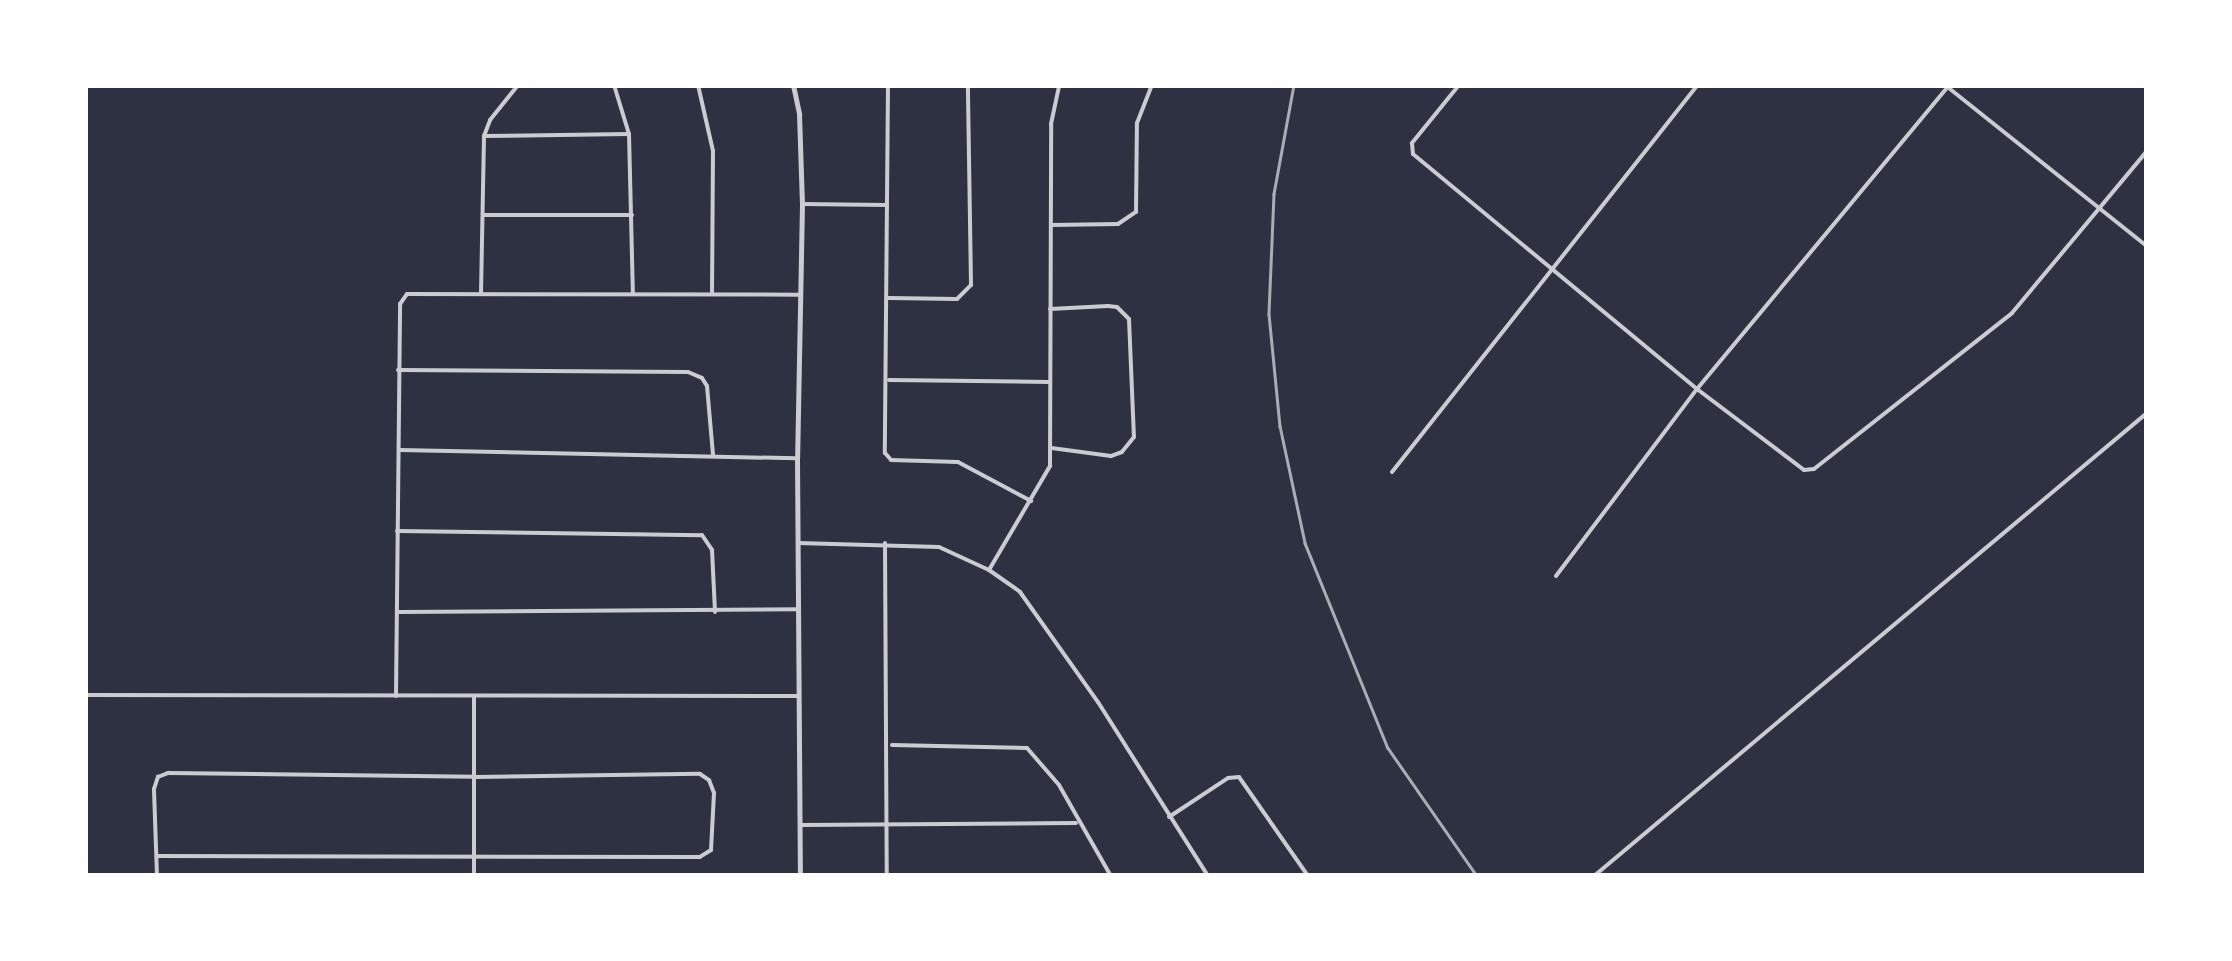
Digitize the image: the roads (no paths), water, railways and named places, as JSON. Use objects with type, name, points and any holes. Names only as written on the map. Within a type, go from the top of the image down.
[{"type":"street","points":[[481,292],[484,136],[490,120],[518,85]]},
{"type":"street","points":[[614,85],[629,134],[633,294]]},
{"type":"street","points":[[698,85],[713,151],[712,294]]},
{"type":"street","points":[[793,85],[799,114],[802,204],[797,458],[800,876]]},
{"type":"street","points":[[888,85],[884,450],[888,459],[958,462],[1031,501]]},
{"type":"street","points":[[888,298],[957,299],[971,285],[968,85]]},
{"type":"street","points":[[988,570],[1050,466],[1051,112],[1059,85]]},
{"type":"street","points":[[1051,225],[1118,224],[1136,212],[1136,122],[1152,85]]},
{"type":"street","points":[[1459,85],[1410,148],[1550,269],[1796,468],[1814,469],[2012,313],[2147,152]]},
{"type":"street","points":[[1392,472],[1698,85]]},
{"type":"street","points":[[1556,576],[1697,389],[1947,86],[2147,246]]},
{"type":"street","points":[[484,136],[629,134]]},
{"type":"street","points":[[802,204],[888,205]]},
{"type":"street","points":[[483,214],[632,215]]},
{"type":"street","points":[[396,696],[398,370],[400,304],[408,294],[800,295]]},
{"type":"street","points":[[1050,309],[1117,307],[1129,318],[1134,437],[1122,452],[1111,456],[1052,448]]},
{"type":"street","points":[[398,370],[688,372],[702,378],[707,386],[713,454]]},
{"type":"street","points":[[887,380],[1049,382]]},
{"type":"street","points":[[1594,876],[2147,414]]},
{"type":"street","points":[[399,450],[797,458]]},
{"type":"street","points":[[397,532],[702,535],[712,550],[715,612]]},
{"type":"street","points":[[798,543],[885,542],[939,547],[988,570],[1030,601],[1208,876]]},
{"type":"street","points":[[885,542],[890,745],[888,876]]},
{"type":"street","points":[[399,612],[715,612],[799,608]]},
{"type":"street","points":[[85,695],[800,696]]},
{"type":"street","points":[[474,696],[474,876]]},
{"type":"street","points":[[890,745],[1022,745],[1056,780],[1110,876]]},
{"type":"street","points":[[157,856],[705,856],[712,850],[714,793],[709,780],[700,774],[475,777],[168,772],[158,777],[154,789],[157,876]]},
{"type":"street","points":[[1170,817],[1228,778],[1239,777],[1308,876]]},
{"type":"street","points":[[801,825],[1077,823]]},
{"type":"railway","points":[[1294,85],[1274,194],[1269,314],[1280,426],[1305,543],[1388,748],[1477,876]]}]
